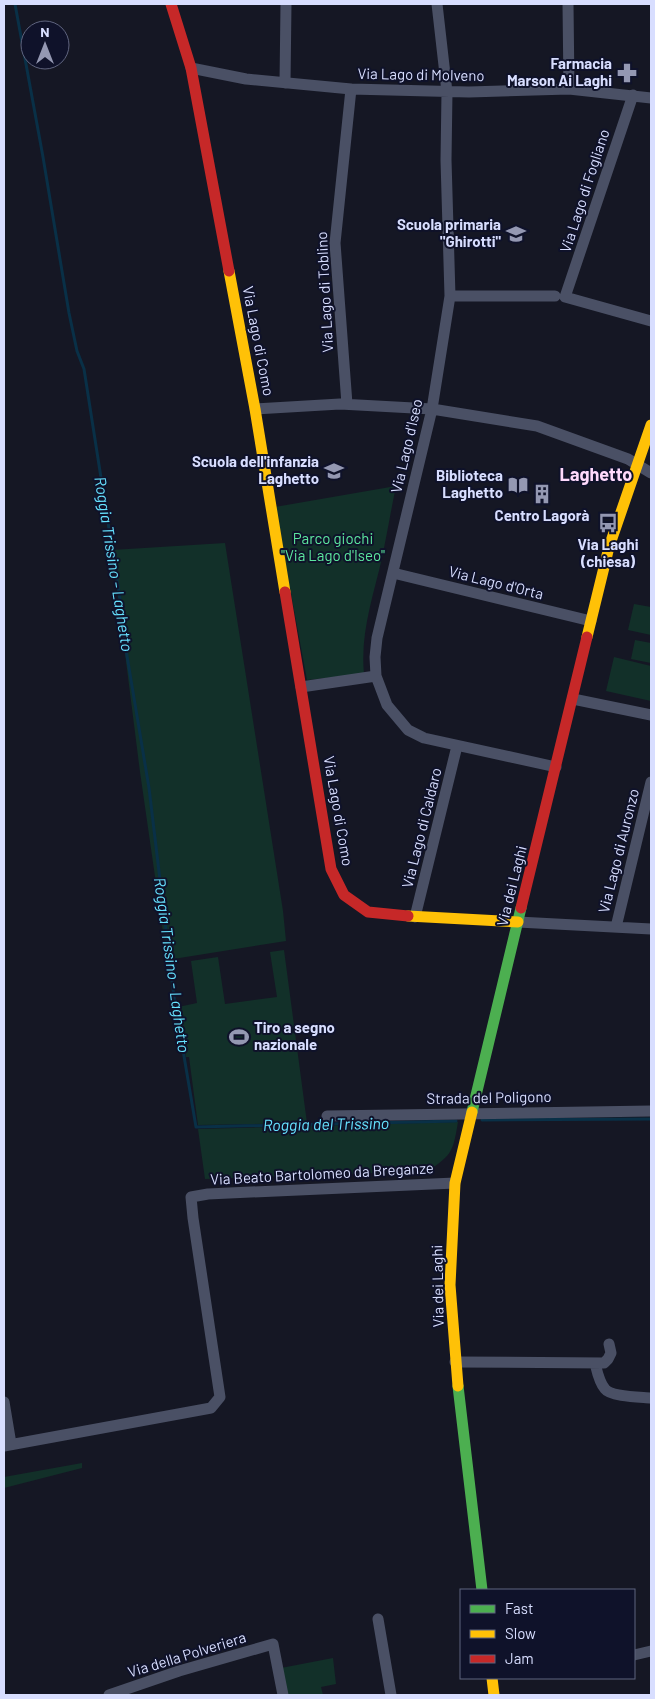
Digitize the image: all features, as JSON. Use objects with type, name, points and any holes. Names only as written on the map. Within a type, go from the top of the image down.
[{"type":"street","name":"Via Lago di Como","points":[[171,4],[190,68],[255,409],[331,869],[335,878],[344,895],[368,912],[415,917],[651,929]]},
{"type":"street","points":[[285,84],[286,4]]},
{"type":"street","name":"Via Lago d'Iseo","points":[[437,4],[447,92],[446,160],[450,296],[432,409],[377,638],[376,676],[388,705],[408,730],[424,738],[556,768]]},
{"type":"street","points":[[568,4],[570,89]]},
{"type":"street","name":"Via Lago di Molveno","points":[[190,68],[246,79],[352,90],[447,92],[570,89],[651,98]]},
{"type":"street","name":"Via Lago di Toblino","points":[[347,404],[335,244],[352,90]]},
{"type":"street","name":"Via Lago di Fogliano","points":[[560,296],[633,95]]},
{"type":"street","points":[[450,296],[560,296],[651,322]]},
{"type":"street","points":[[255,409],[347,404],[432,409],[537,426],[637,464],[651,473]]},
{"type":"street","name":"Via dei Laghi","points":[[482,1589],[455,1362],[450,1285],[455,1183],[609,547],[651,425]]},
{"type":"street","name":"Via Lago d'Orta","points":[[393,573],[592,621]]},
{"type":"street","points":[[301,687],[376,676]]},
{"type":"street","points":[[573,699],[651,715]]},
{"type":"street","name":"Via Lago di Caldaro","points":[[415,917],[458,746]]},
{"type":"street","name":"Via Lago di Auronzo","points":[[616,927],[646,822],[651,782]]},
{"type":"street","name":"Strada del Poligono","points":[[327,1116],[651,1111]]},
{"type":"street","name":"Via Beato Bartolomeo da Breganze","points":[[4,1402],[7,1445],[211,1408],[220,1397],[192,1218],[191,1197],[208,1194],[455,1183]]},
{"type":"street","points":[[455,1362],[604,1363],[611,1353],[609,1344]]},
{"type":"street","points":[[594,1363],[606,1391],[651,1398]]},
{"type":"street","points":[[378,1619],[391,1695]]},
{"type":"street","name":"Via della Polveriera","points":[[109,1695],[179,1671],[274,1644],[283,1695]]},
{"type":"street","points":[[635,1655],[651,1651]]},
{"type":"street","points":[[492,1679],[494,1695]]},
{"type":"green space","name":"Parco giochi \"Via Lago d'Iseo\"","points":[[396,486],[366,630],[363,659],[364,674],[307,680],[275,507]]},
{"type":"green space","points":[[225,543],[283,911],[286,941],[167,960],[140,772],[112,550]]},
{"type":"green space","points":[[634,604],[651,607],[651,635],[628,630]]},
{"type":"green space","points":[[635,640],[651,643],[651,663],[631,659]]},
{"type":"green space","points":[[614,657],[651,666],[651,701],[606,691]]},
{"type":"green space","name":"Tiro a segno nazionale","points":[[284,950],[307,1123],[198,1125],[189,1057],[186,1057],[178,1007],[197,1003],[191,961],[218,957],[225,1004],[277,997],[270,952]]},
{"type":"green space","points":[[458,1122],[455,1140],[447,1156],[428,1171],[205,1179],[198,1129]]},
{"type":"green space","points":[[82,1463],[82,1468],[4,1488],[4,1477]]},
{"type":"green space","points":[[333,1658],[336,1684],[321,1687],[323,1695],[287,1695],[281,1668]]},
{"type":"waterway","name":"Roggia Trissino - Laghetto","points":[[15,4],[69,313],[77,351],[84,369],[122,612],[125,644],[149,788],[174,997],[196,1127],[456,1121]]},
{"type":"waterway","name":"Roggia del Trissino","points":[[482,1120],[651,1119]]},
{"type":"traffic: fast","points":[[472,1112],[521,908]]},
{"type":"traffic: fast","points":[[458,1386],[482,1589]]},
{"type":"traffic: slow","points":[[229,271],[255,409],[285,592]]},
{"type":"traffic: slow","points":[[587,637],[609,547],[651,425]]},
{"type":"traffic: slow","points":[[408,916],[518,922]]},
{"type":"traffic: slow","points":[[458,1386],[450,1285],[455,1183],[472,1112]]},
{"type":"traffic: slow","points":[[492,1679],[494,1695]]},
{"type":"traffic: jam","points":[[171,4],[191,68],[229,271]]},
{"type":"traffic: jam","points":[[285,592],[331,869],[344,895],[368,912],[408,916]]},
{"type":"traffic: jam","points":[[521,908],[587,637]]},
{"type":"place","name":"Farmacia Marson Ai Laghi","points":[[627,73]]},
{"type":"place","name":"Scuola primaria \"Ghirotti\"","points":[[516,234]]},
{"type":"place","name":"Scuola dell'infanzia Laghetto","points":[[334,471]]},
{"type":"place","name":"Biblioteca Laghetto","points":[[518,485]]},
{"type":"place","name":"Centro Lagorà","points":[[542,494]]},
{"type":"place","name":"Via Laghi (chiesa)","points":[[608,523]]},
{"type":"place","name":"Tiro a segno nazionale","points":[[239,1037]]},
{"type":"district","name":"Laghetto","points":[[596,475]]}]
